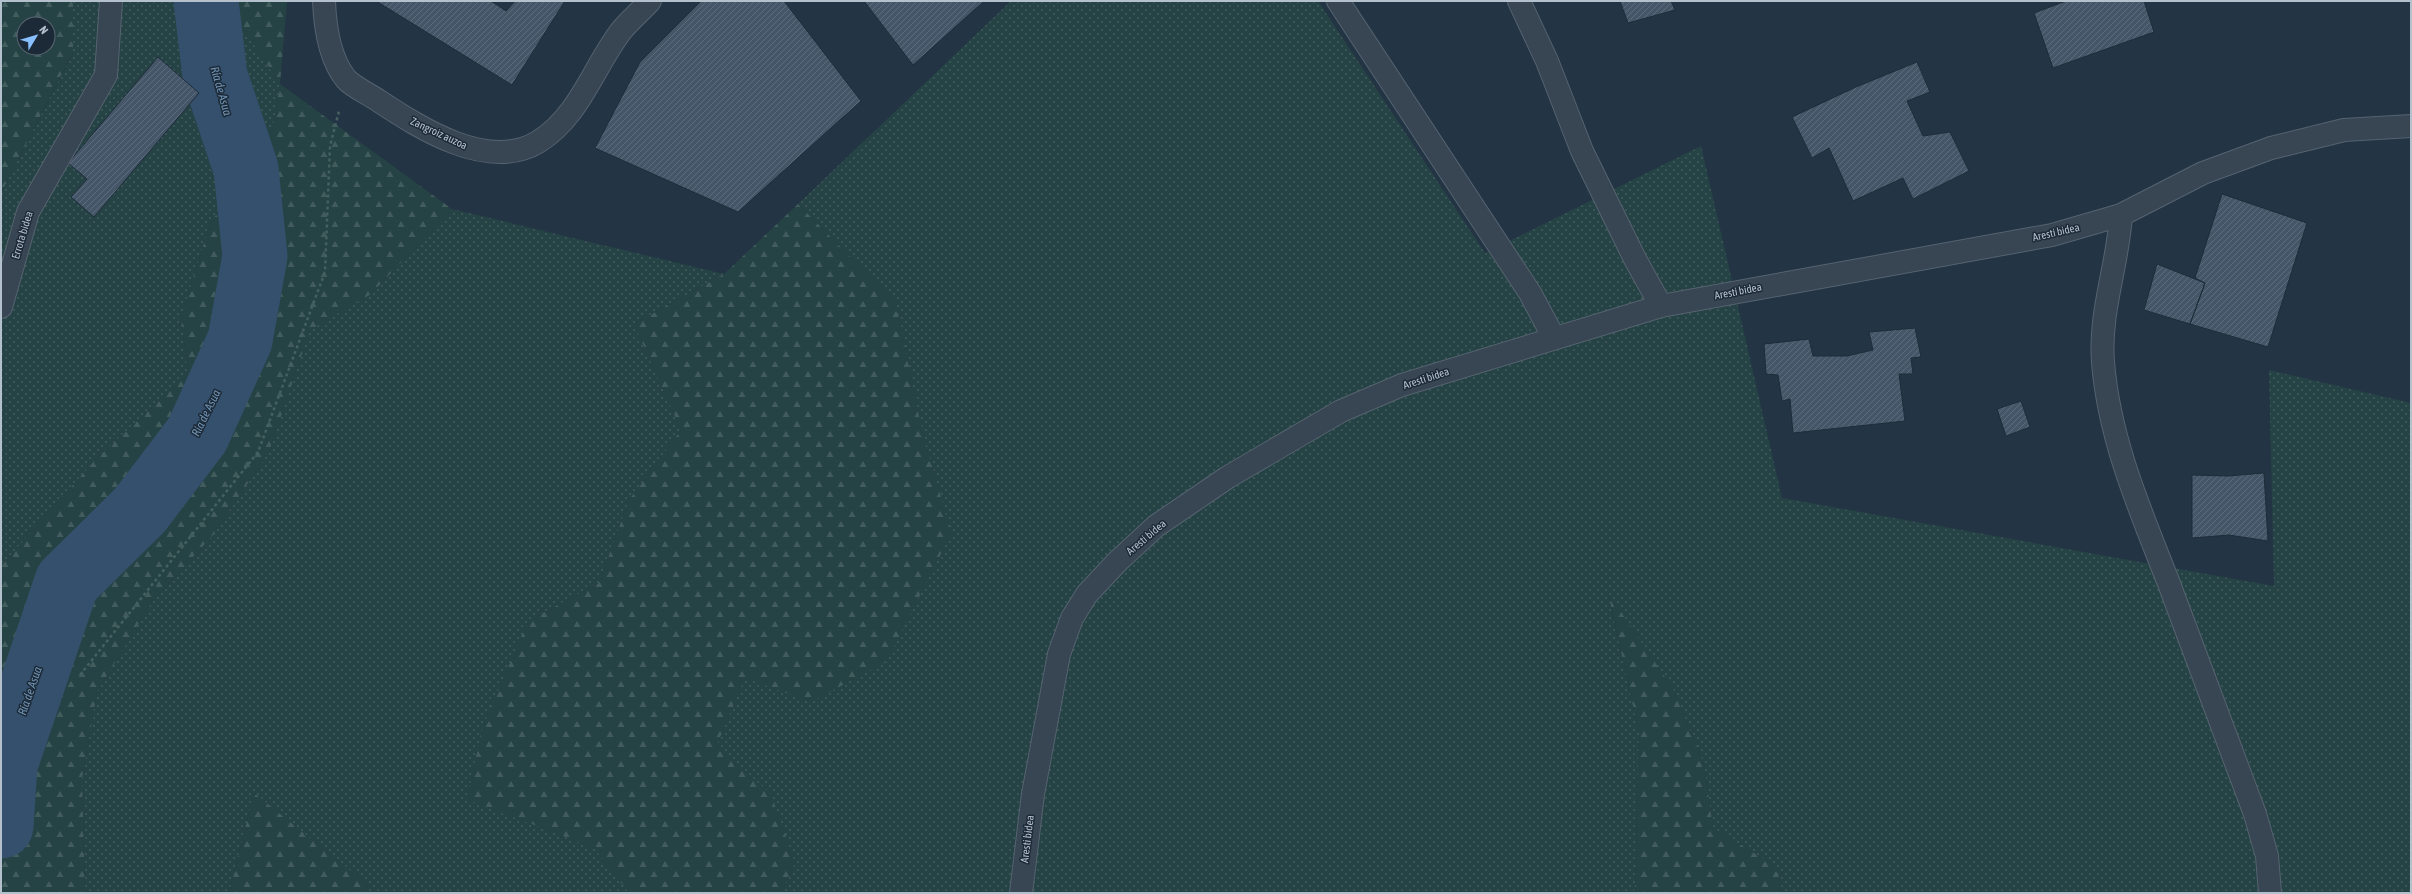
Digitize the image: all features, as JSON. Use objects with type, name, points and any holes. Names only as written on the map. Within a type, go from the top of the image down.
[{"type":"street","name":"Errota bidea","points":[[1,307],[28,212],[76,125],[106,75],[111,1]]},
{"type":"street","name":"Zangroiz auzoa","points":[[324,1],[325,21],[334,58],[346,79],[398,113],[464,147],[492,152],[511,151],[536,143],[554,131],[584,93],[621,32],[650,1]]},
{"type":"street","points":[[1338,1],[1530,293],[1554,338]]},
{"type":"street","points":[[1519,1],[1547,61],[1582,151],[1635,259],[1661,306]]},
{"type":"street","name":"Aresti bidea","points":[[1021,893],[1033,794],[1059,654],[1072,618],[1087,594],[1118,561],[1156,526],[1228,477],[1341,411],[1402,385],[1661,306],[2052,235],[2121,215],[2203,173],[2271,148],[2344,130],[2411,126]]},
{"type":"street","points":[[2121,215],[2119,241],[2104,313],[2103,360],[2108,412],[2128,476],[2255,814],[2267,856],[2270,893]]},
{"type":"path","points":[[80,675],[258,452],[325,272],[330,146],[346,79]]},
{"type":"green space","points":[[1,1],[73,1],[73,52],[1,193]]},
{"type":"green space","points":[[73,1],[232,1],[235,16],[280,84],[273,128],[210,224],[181,317],[188,374],[97,458],[1,566],[1,193],[73,53]]},
{"type":"green space","points":[[232,1],[287,1],[280,84],[235,16]]},
{"type":"green space","points":[[1011,1],[1318,1],[1485,253],[1701,146],[1782,498],[2274,586],[2269,370],[2411,403],[2411,893],[1782,893],[1777,867],[1713,828],[1704,764],[1673,689],[1608,594],[1639,733],[1635,889],[1632,893],[781,893],[795,863],[716,747],[745,677],[811,702],[919,416],[896,303],[798,204]]},
{"type":"green space","points":[[280,84],[452,209],[371,294],[310,330],[269,452],[212,536],[152,602],[97,692],[82,779],[85,893],[1,893],[1,566],[97,458],[188,374],[181,317],[210,224],[273,128]]},
{"type":"green space","points":[[798,204],[896,303],[919,416],[951,534],[886,662],[811,702],[745,678],[716,747],[771,794],[795,863],[781,893],[629,893],[594,848],[467,799],[482,728],[528,621],[599,583],[629,500],[681,430],[634,324],[724,274]]},
{"type":"green space","points":[[452,209],[724,274],[634,324],[681,430],[629,500],[599,583],[528,621],[467,799],[594,848],[629,893],[369,893],[367,884],[254,793],[229,893],[85,893],[82,779],[97,692],[152,602],[212,536],[269,452],[309,330],[371,294]]},
{"type":"green space","points":[[1608,593],[1673,689],[1704,764],[1713,828],[1777,867],[1782,893],[1632,893],[1635,889],[1639,733]]},
{"type":"green space","points":[[254,793],[367,884],[369,893],[229,893]]},
{"type":"building","points":[[376,1],[491,1],[506,11],[515,1],[565,1],[512,85]]},
{"type":"building","points":[[701,1],[784,1],[861,101],[738,212],[595,148],[640,62]]},
{"type":"building","points":[[864,1],[983,1],[983,2],[913,65]]},
{"type":"building","points":[[1620,1],[1671,1],[1675,10],[1628,23]]},
{"type":"building","points":[[2066,1],[2144,1],[2154,32],[2053,68],[2034,13]]},
{"type":"building","points":[[158,57],[199,93],[94,217],[71,197],[87,179],[68,163]]},
{"type":"building","points":[[1917,62],[1930,92],[1907,101],[1923,136],[1950,132],[1969,171],[1913,199],[1903,178],[1853,201],[1829,148],[1812,158],[1792,117],[1856,87]]},
{"type":"building","points":[[2222,194],[2307,223],[2268,347],[2190,324],[2205,283],[2195,278]]},
{"type":"building","points":[[2157,264],[2205,283],[2190,324],[2144,310]]},
{"type":"building","points":[[1915,328],[1921,357],[1911,358],[1913,374],[1899,374],[1905,421],[1793,433],[1790,399],[1782,401],[1778,375],[1766,374],[1764,344],[1809,339],[1813,356],[1847,356],[1873,350],[1869,332]]},
{"type":"building","points":[[2021,401],[2030,427],[2006,436],[1997,409]]},
{"type":"building","points":[[2264,473],[2268,541],[2229,535],[2192,538],[2192,475],[2228,476]]},
{"type":"waterway","name":"Ría de Asua","points":[[1,826],[5,765],[67,582],[140,510],[197,435],[240,340],[255,256],[246,169],[215,76],[206,1]]}]
